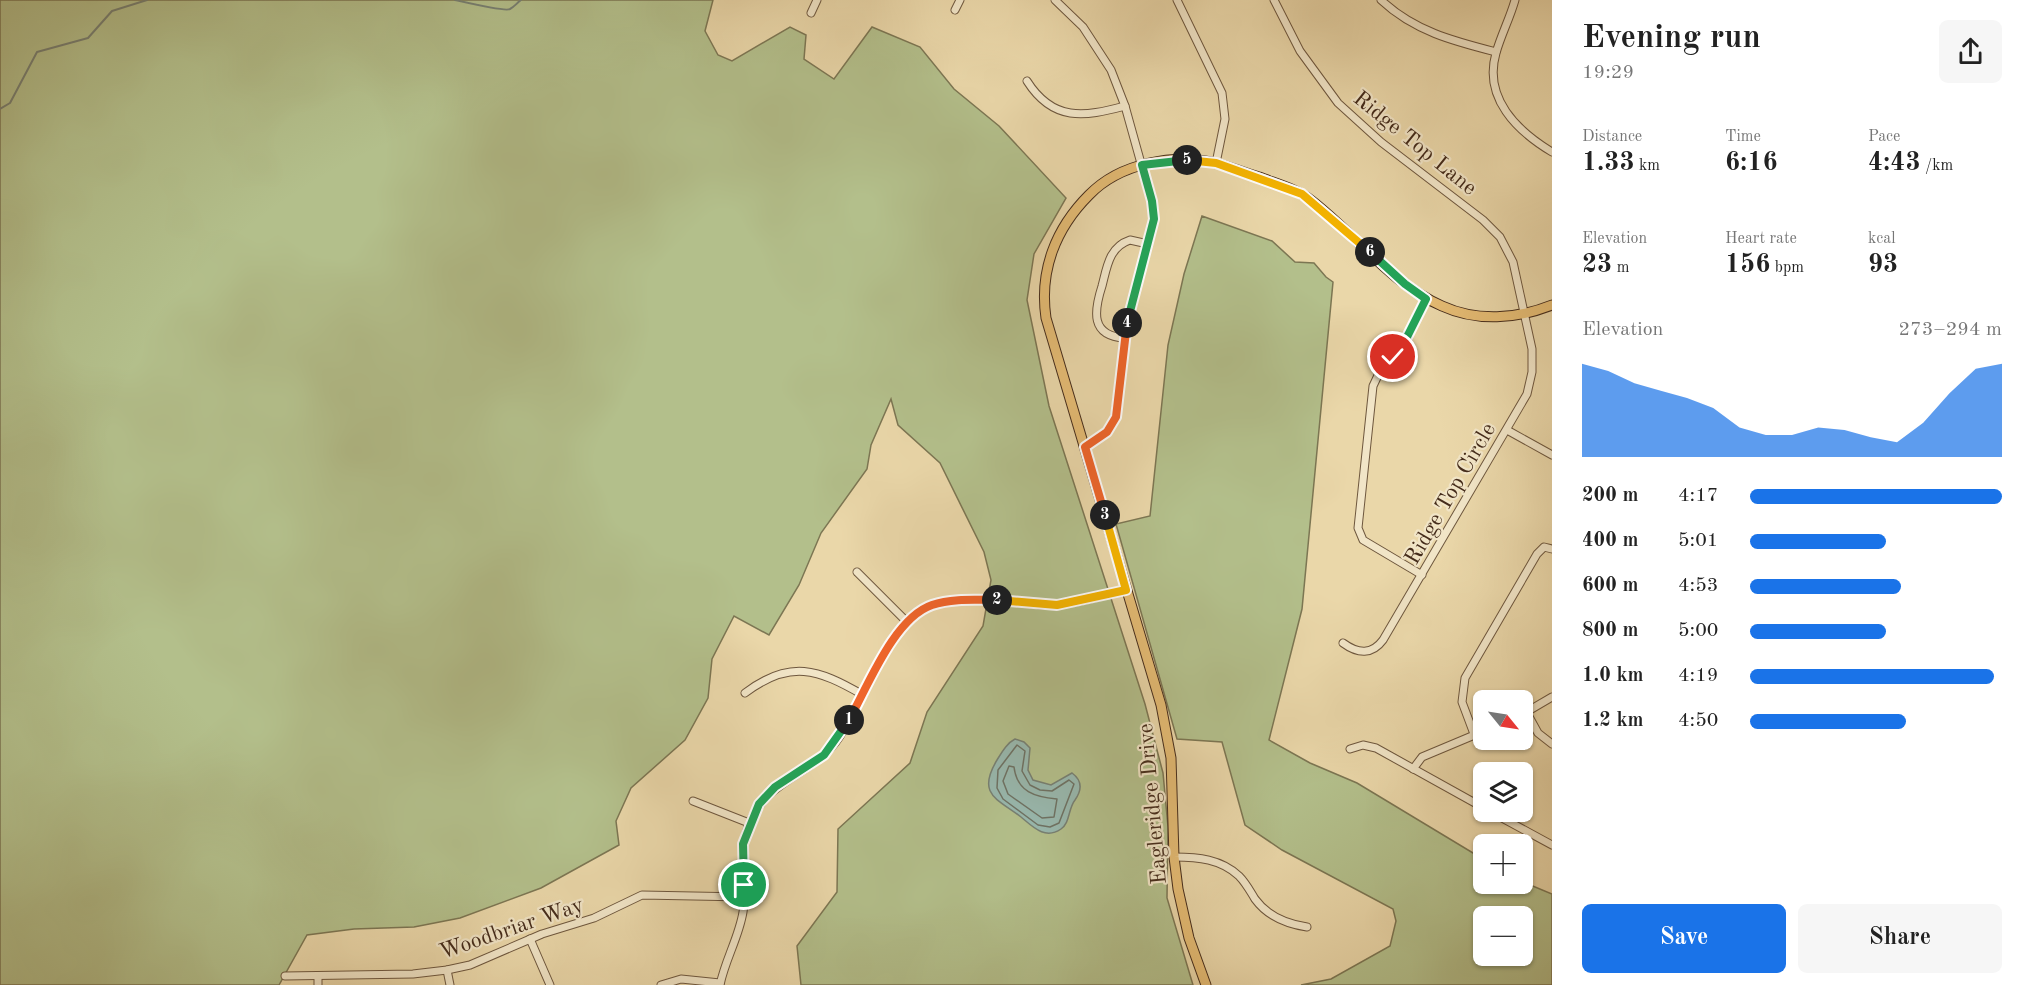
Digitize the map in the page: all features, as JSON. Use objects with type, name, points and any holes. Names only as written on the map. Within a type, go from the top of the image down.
[{"type":"main road","name":"Eagleridge Drive","points":[[1206,985],[1182,910],[1174,857],[1173,782],[1166,728],[1085,447],[1050,335],[1045,307],[1047,271],[1056,239],[1081,203],[1113,176],[1142,165],[1181,160],[1216,163],[1302,194],[1405,284],[1426,299],[1471,315],[1501,317],[1526,314],[1552,305]]},
{"type":"street","points":[[811,13],[817,0]]},
{"type":"street","points":[[955,10],[960,0]]},
{"type":"street","points":[[1055,0],[1075,18],[1099,48],[1112,70],[1125,106],[1154,210],[1148,244],[1130,302],[1116,417],[1107,432],[1085,447]]},
{"type":"street","points":[[1177,0],[1222,93],[1225,119],[1216,163]]},
{"type":"street","name":"Ridge Top Lane","points":[[1274,0],[1300,51],[1338,103],[1373,136],[1483,220],[1500,237],[1510,257],[1526,314]]},
{"type":"street","points":[[1381,0],[1399,16],[1428,32],[1496,52]]},
{"type":"street","points":[[1515,0],[1496,52],[1495,84],[1503,109],[1526,135],[1552,152]]},
{"type":"street","points":[[1027,81],[1045,103],[1070,114],[1089,115],[1125,106]]},
{"type":"street","points":[[1125,338],[1112,336],[1101,328],[1096,318],[1096,303],[1109,259],[1116,248],[1130,240],[1148,244]]},
{"type":"street","points":[[1422,575],[1363,540],[1358,528],[1373,386],[1380,370],[1402,347],[1426,299]]},
{"type":"street","name":"Ridge Top Circle","points":[[1343,643],[1360,651],[1373,651],[1378,647],[1507,430],[1527,394],[1532,372],[1533,350],[1526,314]]},
{"type":"street","points":[[1507,430],[1552,455]]},
{"type":"street","points":[[1473,732],[1462,702],[1465,678],[1537,554],[1544,547],[1552,549]]},
{"type":"street","points":[[857,572],[906,621]]},
{"type":"street","points":[[661,985],[681,979],[720,984],[740,926],[745,897],[742,853],[749,823],[759,804],[775,787],[816,762],[830,749],[906,621],[927,607],[946,602],[1004,600],[1057,605],[1126,590]]},
{"type":"street","points":[[745,693],[766,678],[800,670],[832,677],[863,695]]},
{"type":"street","points":[[1533,709],[1552,697]]},
{"type":"street","points":[[1533,726],[1538,734],[1552,744]]},
{"type":"street","points":[[1413,768],[1422,757],[1473,735]]},
{"type":"street","points":[[1350,749],[1370,746],[1473,802]]},
{"type":"street","points":[[693,801],[749,823]]},
{"type":"street","points":[[1509,822],[1552,845]]},
{"type":"street","points":[[1174,857],[1203,858],[1226,867],[1245,882],[1256,900],[1268,912],[1284,922],[1307,927]]},
{"type":"street","name":"Woodbriar Way","points":[[285,976],[413,974],[447,970],[470,964],[530,939],[594,918],[642,895],[745,897]]},
{"type":"street","points":[[530,939],[550,985]]},
{"type":"street","points":[[447,970],[450,985]]},
{"type":"street","points":[[318,976],[318,985]]},
{"type":"green space","points":[[0,0],[713,0],[705,31],[718,55],[732,61],[790,27],[806,35],[804,59],[834,79],[872,27],[920,47],[954,89],[999,126],[1066,198],[1034,254],[1027,300],[1049,406],[1145,704],[1163,773],[1168,827],[1167,898],[1193,985],[801,985],[797,946],[837,892],[838,829],[910,763],[927,712],[983,626],[991,580],[984,552],[940,463],[898,425],[891,399],[871,445],[867,469],[821,533],[799,585],[769,635],[734,616],[712,659],[708,698],[685,740],[631,788],[616,821],[619,845],[541,888],[460,918],[414,927],[354,929],[307,935],[279,985],[0,985]]},
{"type":"green space","points":[[1202,216],[1272,241],[1295,262],[1314,263],[1333,282],[1302,609],[1269,740],[1310,763],[1357,783],[1473,853],[1473,894],[1533,894],[1533,886],[1552,894],[1552,985],[1301,985],[1331,979],[1390,946],[1396,921],[1393,909],[1282,850],[1245,825],[1222,742],[1177,739],[1116,524],[1150,516],[1168,345],[1184,274]]},
{"type":"water","points":[[1015,739],[1024,742],[1030,748],[1028,770],[1033,780],[1051,785],[1072,773],[1080,782],[1079,793],[1066,823],[1055,832],[1044,833],[1035,828],[992,795],[989,789],[991,772],[997,760],[1007,745]]},
{"type":"waterway","points":[[0,109],[10,103],[37,52],[88,38],[112,11],[147,0]]},
{"type":"waterway","points":[[455,0],[507,10],[521,0]]},
{"type":"route","points":[[744,885],[741,861],[745,833],[759,804],[775,787],[816,762],[835,743],[897,634],[906,621],[917,612],[933,604],[946,602],[1011,600],[1040,605],[1057,605],[1126,590],[1085,447],[1107,432],[1116,417],[1130,302],[1154,219],[1154,210],[1142,165],[1163,160],[1216,163],[1273,182],[1302,194],[1312,201],[1405,284],[1426,299],[1402,347],[1393,357]]}]
